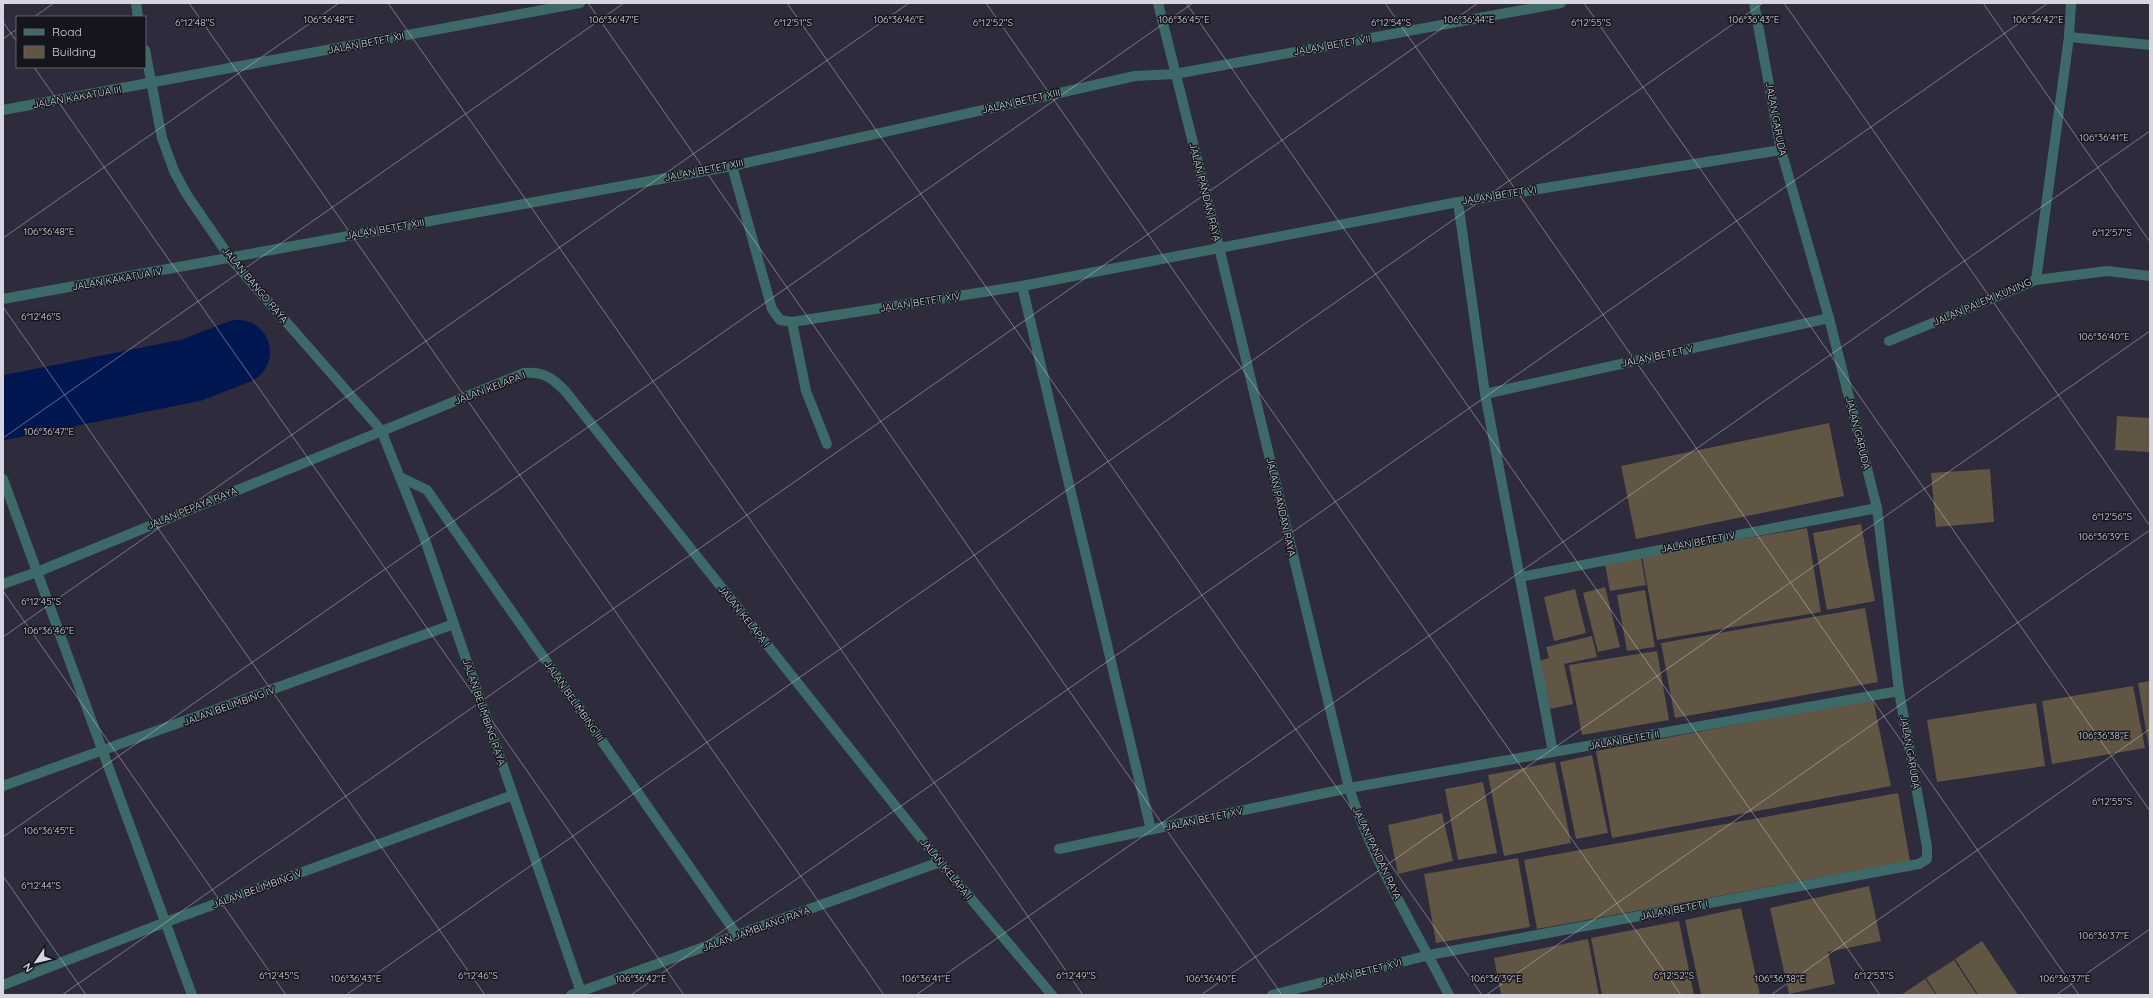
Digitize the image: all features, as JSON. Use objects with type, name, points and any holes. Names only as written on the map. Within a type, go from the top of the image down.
[{"type":"street","points":[[136,3],[138,16]]},
{"type":"street","name":"JALAN BETET XII","points":[[152,83],[580,3]]},
{"type":"street","name":"JALAN PANDAN RAYA","points":[[1158,3],[1219,246],[1349,788],[1358,816],[1393,891],[1429,955],[1449,995]]},
{"type":"street","name":"JALAN BETET VII","points":[[1175,74],[1561,3]]},
{"type":"street","name":"JALAN GARUDA","points":[[1754,3],[1781,150],[1829,318],[1877,508],[1899,691],[1927,847],[1927,859],[1919,864]]},
{"type":"street","points":[[2036,280],[2071,3]]},
{"type":"street","points":[[2068,36],[2150,45]]},
{"type":"street","name":"JALAN BANGO RAYA","points":[[146,55],[162,138],[174,171],[187,195],[231,259],[381,430]]},
{"type":"street","name":"JALAN BETET XIII","points":[[231,259],[732,166],[1135,76],[1175,74]]},
{"type":"street","name":"JALAN KAKATUA III","points":[[3,110],[152,83]]},
{"type":"street","name":"JALAN BETET VI","points":[[1219,246],[1458,202],[1781,150]]},
{"type":"street","points":[[732,166],[772,309],[780,320],[792,322],[806,391],[827,444]]},
{"type":"street","points":[[1458,202],[1485,394],[1553,752]]},
{"type":"street","name":"JALAN BETET XIV","points":[[792,322],[1022,286],[1219,246]]},
{"type":"street","name":"JALAN KAKATUA IV","points":[[3,299],[231,259]]},
{"type":"street","name":"JALAN PALEM KUNING","points":[[1889,341],[2036,280],[2107,271],[2150,276]]},
{"type":"street","points":[[1022,286],[1151,830]]},
{"type":"street","name":"JALAN BETET V","points":[[1485,394],[1829,318]]},
{"type":"street","name":"JALAN KELAPA I","points":[[381,430],[524,373],[541,373],[556,382],[940,862],[1052,995]]},
{"type":"street","name":"JALAN BELIMBING RAYA","points":[[381,430],[402,478],[454,624],[513,795],[578,994]]},
{"type":"street","name":"JALAN PEPAYA RAYA","points":[[3,584],[37,572],[381,430]]},
{"type":"street","name":"JALAN BELIMBING III","points":[[402,478],[427,490],[737,935]]},
{"type":"street","points":[[3,479],[192,995]]},
{"type":"street","name":"JALAN BETET IV","points":[[1520,577],[1877,508]]},
{"type":"street","name":"JALAN BELIMBING IV","points":[[3,786],[103,752],[454,624]]},
{"type":"street","name":"JALAN BETET II","points":[[1349,788],[1899,691]]},
{"type":"street","name":"JALAN BETET XV","points":[[1059,849],[1349,788]]},
{"type":"street","name":"JALAN BELIMBING V","points":[[3,985],[166,922],[513,795]]},
{"type":"street","name":"JALAN JAMBLANG RAYA","points":[[578,994],[940,862]]},
{"type":"street","name":"JALAN BETET I","points":[[1429,955],[1919,864]]},
{"type":"street","name":"JALAN BETET XVI","points":[[1272,995],[1429,955]]},
{"type":"building","points":[[2117,416],[2150,418],[2150,452],[2115,450]]},
{"type":"building","points":[[1829,423],[1844,496],[1636,539],[1621,466]]},
{"type":"building","points":[[1990,469],[1994,522],[1936,527],[1931,473]]},
{"type":"building","points":[[1861,524],[1875,601],[1827,610],[1813,533]]},
{"type":"building","points":[[1807,528],[1821,612],[1657,640],[1642,556]]},
{"type":"building","points":[[1641,558],[1646,585],[1610,591],[1605,564]]},
{"type":"building","points":[[1605,587],[1620,647],[1598,652],[1583,593]]},
{"type":"building","points":[[1575,589],[1586,633],[1554,641],[1544,597]]},
{"type":"building","points":[[1645,590],[1655,647],[1627,651],[1617,595]]},
{"type":"building","points":[[1865,608],[1878,682],[1675,718],[1661,643]]},
{"type":"building","points":[[1592,636],[1597,657],[1564,664],[1573,704],[1550,709],[1539,661],[1549,658],[1546,647]]},
{"type":"building","points":[[1657,651],[1669,720],[1582,735],[1569,665]]},
{"type":"building","points":[[2150,681],[2150,748],[2149,748],[2138,683]]},
{"type":"building","points":[[2133,686],[2145,748],[2052,764],[2042,701]]},
{"type":"building","points":[[1873,699],[1891,786],[1612,838],[1596,751]]},
{"type":"building","points":[[2036,703],[2045,766],[1937,782],[1927,720]]},
{"type":"building","points":[[1592,755],[1608,833],[1576,839],[1560,762]]},
{"type":"building","points":[[1555,762],[1571,843],[1504,856],[1488,775]]},
{"type":"building","points":[[1483,782],[1497,853],[1458,860],[1445,789]]},
{"type":"building","points":[[1898,793],[1910,861],[1537,929],[1524,860]]},
{"type":"building","points":[[1442,813],[1453,861],[1398,874],[1388,825]]},
{"type":"building","points":[[1518,858],[1530,927],[1436,943],[1424,874]]},
{"type":"building","points":[[1869,886],[1881,941],[1828,952],[1835,984],[1789,994],[1770,908]]},
{"type":"building","points":[[1741,908],[1760,995],[1701,995],[1685,920]]},
{"type":"building","points":[[1679,921],[1694,995],[1602,995],[1591,938]]},
{"type":"building","points":[[1588,939],[1599,995],[1501,995],[1494,958]]},
{"type":"building","points":[[1982,941],[2018,995],[1978,995],[1955,959]]},
{"type":"building","points":[[1954,960],[1977,995],[1937,995],[1926,978]]},
{"type":"building","points":[[1925,979],[1936,995],[1901,995]]},
{"type":"waterway","points":[[3,408],[192,370],[238,352]]}]
